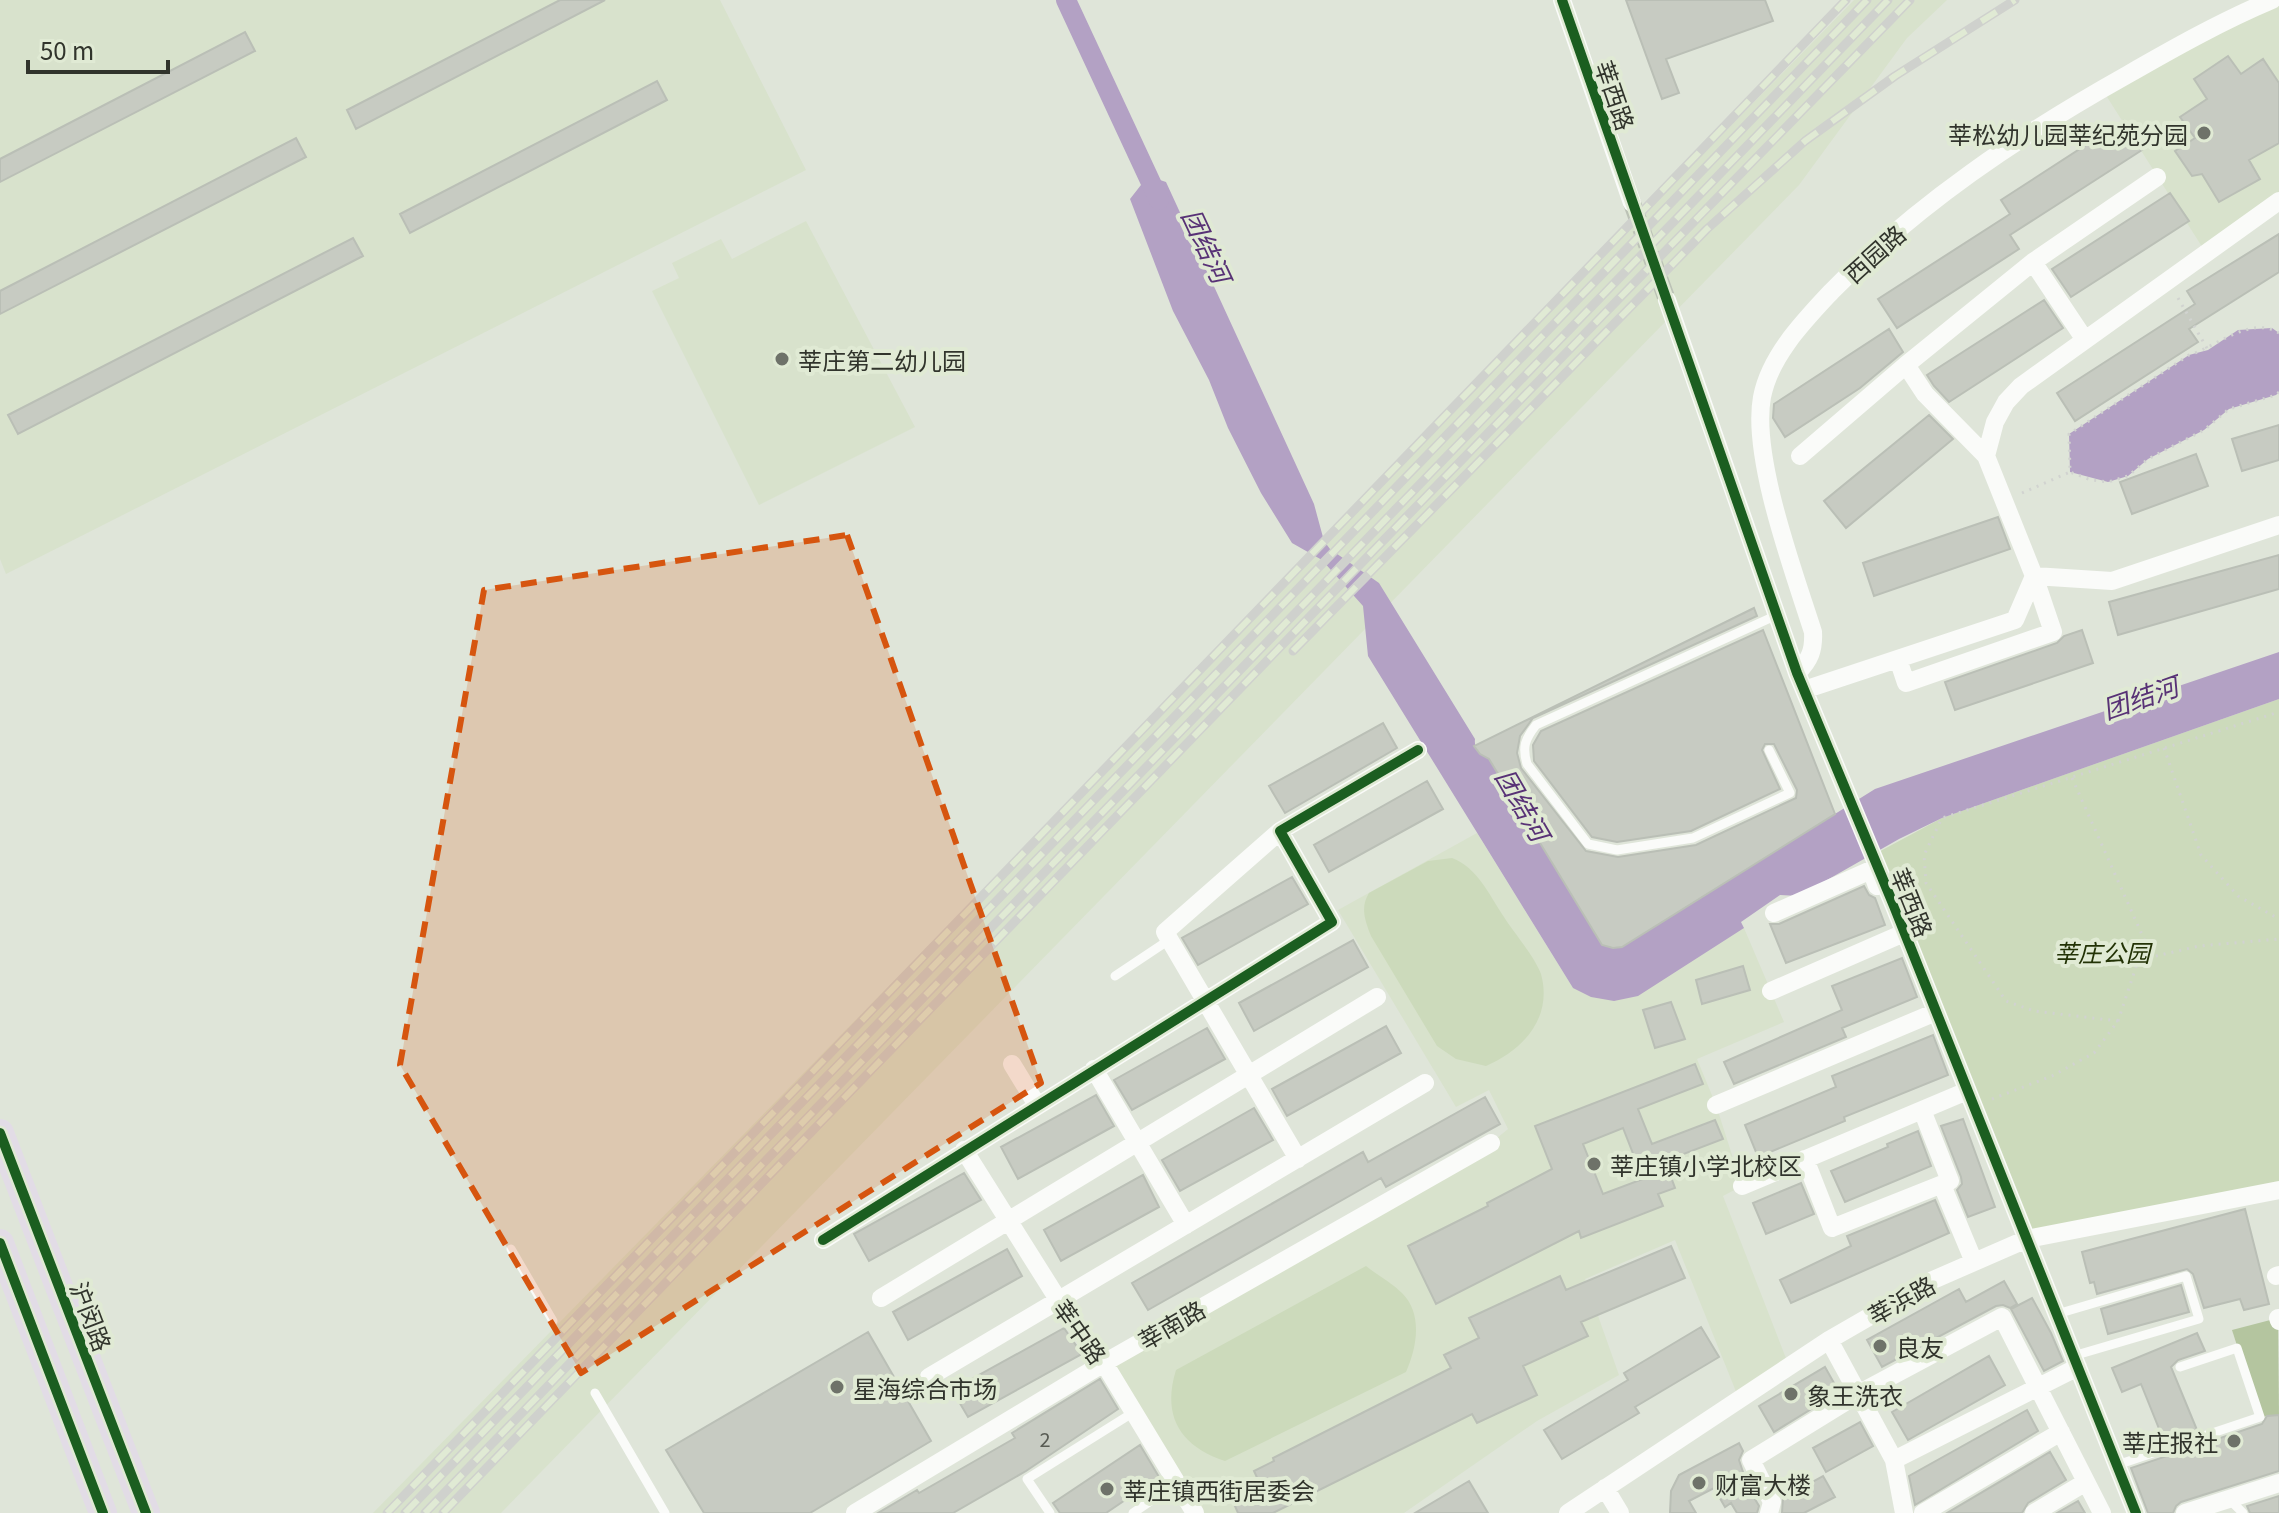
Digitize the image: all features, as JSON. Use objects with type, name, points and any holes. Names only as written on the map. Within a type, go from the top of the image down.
[{"type":"highway","name":"沪闵路","points":[[0,1133],[146,1513]]},
{"type":"highway","points":[[0,1243],[103,1513]]},
{"type":"street","name":"莘西路","points":[[1562,0],[1632,203]]},
{"type":"street","name":"西园路","points":[[1801,681],[1814,647],[1813,632],[1773,497],[1760,414],[1768,376],[1783,349],[1821,302],[1897,229],[2003,150],[2067,108],[2147,63],[2272,0]]},
{"type":"street","points":[[1800,456],[2033,262],[2157,177]]},
{"type":"street","points":[[1986,456],[1995,422],[2006,402],[2021,386],[2279,201]]},
{"type":"street","points":[[2033,262],[2085,340]]},
{"type":"street","name":"莘西路","points":[[1667,300],[1801,681],[2136,1513]]},
{"type":"street","points":[[1898,659],[1906,683],[2053,632],[1986,456],[1925,394],[1906,365]]},
{"type":"street","points":[[2034,576],[2112,581],[2279,525]]},
{"type":"street","points":[[1801,681],[1898,659],[2015,620],[2034,576]]},
{"type":"street","points":[[1298,1159],[1165,932],[1280,831],[1418,750]]},
{"type":"street","points":[[823,1240],[1332,922],[1280,831]]},
{"type":"street","points":[[1774,913],[1871,870],[1882,898],[1894,906]]},
{"type":"street","points":[[1771,991],[1904,933]]},
{"type":"street","points":[[881,1298],[1377,997]]},
{"type":"street","points":[[1716,1105],[1936,1012]]},
{"type":"street","points":[[1012,1064],[1037,1105]]},
{"type":"street","points":[[1094,1069],[1186,1225]]},
{"type":"street","points":[[929,1377],[1425,1083]]},
{"type":"street","points":[[1742,1186],[1922,1110],[1970,1098]]},
{"type":"street","points":[[1805,1159],[1832,1228],[1942,1185],[1950,1181],[1922,1110]]},
{"type":"street","name":"莘南路","points":[[855,1513],[1104,1363],[1491,1143]]},
{"type":"street","name":"莘中路","points":[[964,1150],[1059,1301],[1104,1363],[1195,1513]]},
{"type":"street","points":[[1942,1185],[1974,1262]]},
{"type":"street","name":"莘浜路","points":[[1568,1513],[1829,1340],[1933,1280],[2027,1239],[2279,1190]]},
{"type":"street","points":[[1769,1513],[1772,1502],[1751,1460],[1858,1394],[2002,1317],[2102,1513]]},
{"type":"street","points":[[1829,1340],[1894,1460],[1904,1513]]},
{"type":"street","points":[[1894,1460],[2039,1387],[2076,1362]]},
{"type":"street","points":[[1923,1513],[2061,1432]]},
{"type":"street","points":[[2034,1513],[2086,1482]]},
{"type":"street","points":[[2185,1513],[2279,1483]]},
{"type":"street","points":[[1605,1488],[1620,1513]]},
{"type":"lane","points":[[1769,750],[1790,793],[1693,838],[1617,850],[1588,844],[1527,764],[1523,751],[1525,739],[1536,725],[1777,615]]},
{"type":"lane","points":[[1115,976],[1169,940]]},
{"type":"lane","points":[[511,1249],[553,1321]]},
{"type":"lane","points":[[2057,1314],[2186,1276],[2199,1319],[2076,1362]]},
{"type":"lane","points":[[2117,1465],[2260,1417],[2237,1348],[2180,1367]]},
{"type":"lane","points":[[595,1393],[665,1513]]},
{"type":"lane","points":[[1050,1513],[1027,1479],[1134,1412]]},
{"type":"lane","points":[[1133,1513],[1177,1483]]},
{"type":"lane","points":[[2229,1499],[2243,1513]]},
{"type":"path","points":[[2168,281],[2208,350]]},
{"type":"path","points":[[2070,472],[2069,434],[2189,355],[2208,350],[2238,330],[2272,328],[2279,333]]},
{"type":"path","points":[[2004,501],[2070,472],[2108,482],[2128,476],[2148,459],[2204,430],[2229,409],[2279,392]]},
{"type":"path","points":[[2118,1021],[2034,1011],[2006,1001],[1926,883],[1924,855],[1942,818],[2279,712]]},
{"type":"path","points":[[2164,748],[2201,855],[2238,896],[2279,919]]},
{"type":"path","points":[[2072,777],[2152,957]]},
{"type":"path","points":[[1970,1098],[2052,1076],[2094,1053],[2118,1021],[2136,967],[2152,957],[2199,946],[2279,939]]},
{"type":"highlighted area","points":[[847,535],[1041,1083],[581,1373],[400,1065],[484,590]]},
{"type":"shaded area","points":[[0,0],[720,0],[806,170],[6,574],[0,559]]},
{"type":"shaded area","points":[[1854,0],[1947,0],[1907,38],[1799,185],[501,1513],[373,1513]]},
{"type":"shaded area","name":"莘松幼儿园莘纪苑分园","points":[[2279,0],[2279,201],[2206,253],[2102,89]]},
{"type":"shaded area","points":[[1148,176],[1166,182],[1314,504],[1324,541],[1330,549],[1379,583],[1475,739],[1476,749],[1489,759],[1602,945],[1622,947],[1875,789],[2279,652],[2279,699],[1942,818],[1799,896],[1780,895],[1741,922],[1744,928],[1638,996],[1614,1001],[1591,997],[1573,988],[1368,656],[1363,606],[1322,560],[1292,543],[1261,493],[1173,311],[1130,199]]},
{"type":"shaded area","name":"莘庄第二幼儿园","points":[[806,221],[915,427],[759,505],[652,291],[679,278],[672,263],[721,239],[732,259]]},
{"type":"shaded area","points":[[2272,328],[2279,333],[2279,392],[2276,395],[2229,409],[2204,430],[2148,459],[2128,476],[2108,482],[2070,472],[2069,434],[2189,355],[2208,350],[2238,330]]},
{"type":"shaded area","name":"莘庄镇小学北校区","points":[[1477,833],[1573,988],[1693,959],[1744,928],[1784,1022],[1697,1059],[1716,1105],[1742,1186],[1723,1196],[1789,1366],[1739,1399],[1675,1240],[1585,1279],[1619,1375],[1537,1421],[1404,1513],[1195,1513],[1104,1363],[1491,1143],[1508,1129],[1489,1090],[1456,1107],[1338,910]]},
{"type":"green space","name":"莘庄公园","points":[[2279,699],[2279,1190],[2027,1239],[1873,855],[1942,818]]},
{"type":"green space","points":[[1452,858],[1469,868],[1482,883],[1538,967],[1544,990],[1543,1005],[1532,1030],[1512,1051],[1486,1066],[1456,1059],[1437,1046],[1371,936],[1364,914],[1369,893],[1428,861]]},
{"type":"green space","points":[[1366,1266],[1402,1293],[1413,1311],[1415,1342],[1406,1372],[1225,1461],[1196,1447],[1178,1427],[1173,1415],[1172,1386],[1176,1370]]},
{"type":"green space","points":[[2278,1318],[2279,1415],[2260,1417],[2232,1330]]},
{"type":"building","points":[[560,0],[605,0],[356,129],[347,110]]},
{"type":"building","points":[[1626,0],[1765,0],[1773,21],[1666,59],[1679,93],[1662,99]]},
{"type":"building","points":[[245,32],[255,51],[0,182],[0,159]]},
{"type":"building","points":[[2228,56],[2241,74],[2263,59],[2279,83],[2279,143],[2249,160],[2260,179],[2219,202],[2202,174],[2192,176],[2175,151],[2195,138],[2180,117],[2207,99],[2194,79]]},
{"type":"building","points":[[657,81],[667,100],[410,233],[400,214]]},
{"type":"building","points":[[2123,121],[2142,150],[2010,235],[2019,249],[1897,328],[1878,299],[2010,214],[2001,200]]},
{"type":"building","points":[[296,138],[306,157],[0,314],[0,291]]},
{"type":"building","points":[[2170,193],[2189,221],[2071,297],[2052,269]]},
{"type":"building","points":[[2279,234],[2279,272],[2189,329],[2198,342],[2075,421],[2057,393],[2195,304],[2187,291]]},
{"type":"building","points":[[353,238],[363,256],[18,434],[8,415]]},
{"type":"building","points":[[2044,300],[2063,328],[1949,402],[1934,386],[1927,375]]},
{"type":"building","points":[[1889,329],[1903,352],[1860,388],[1785,437],[1773,418],[1774,404]]},
{"type":"building","points":[[1929,415],[1953,439],[1846,528],[1824,501]]},
{"type":"building","points":[[2279,425],[2279,460],[2242,471],[2232,439]]},
{"type":"building","points":[[2196,454],[2208,486],[2132,514],[2120,482]]},
{"type":"building","points":[[1998,517],[2010,549],[1874,596],[1863,563]]},
{"type":"building","points":[[2279,555],[2279,589],[2118,635],[2109,602]]},
{"type":"building","points":[[1754,608],[1757,616],[1533,718],[1520,736],[1517,753],[1521,768],[1586,851],[1618,857],[1696,845],[1796,798],[1797,790],[1774,744],[1765,744],[1762,750],[1780,789],[1691,831],[1617,842],[1592,837],[1534,761],[1533,745],[1541,731],[1763,630],[1835,814],[1622,947],[1602,945],[1489,759],[1474,746]]},
{"type":"building","points":[[2082,630],[2093,663],[1955,710],[1945,682],[2057,643],[2064,636]]},
{"type":"building","points":[[1383,723],[1397,748],[1285,813],[1269,786]]},
{"type":"building","points":[[1427,781],[1443,809],[1329,872],[1314,845]]},
{"type":"building","points":[[1292,877],[1308,904],[1198,965],[1182,938]]},
{"type":"building","points":[[1864,886],[1875,898],[1885,925],[1786,963],[1770,924],[1779,924]]},
{"type":"building","points":[[1353,940],[1368,967],[1254,1031],[1239,1003]]},
{"type":"building","points":[[1902,958],[1917,997],[1842,1028],[1846,1037],[1734,1084],[1724,1062],[1842,1010],[1832,986]]},
{"type":"building","points":[[1743,966],[1750,990],[1702,1004],[1696,980]]},
{"type":"building","points":[[1671,1002],[1685,1039],[1655,1048],[1643,1010]]},
{"type":"building","points":[[1386,1026],[1401,1053],[1287,1116],[1272,1089]]},
{"type":"building","points":[[1207,1028],[1225,1059],[1132,1110],[1114,1080]]},
{"type":"building","points":[[1933,1035],[1948,1075],[1844,1117],[1845,1121],[1758,1157],[1745,1125],[1836,1087],[1832,1076]]},
{"type":"building","points":[[1695,1064],[1703,1084],[1638,1109],[1652,1144],[1715,1120],[1723,1139],[1665,1161],[1675,1188],[1658,1194],[1663,1206],[1581,1238],[1579,1231],[1436,1304],[1408,1246],[1488,1206],[1487,1203],[1552,1169],[1535,1126]],"holes":[[[1623,1128],[1643,1179],[1603,1194],[1583,1144]]]},
{"type":"building","points":[[1096,1095],[1114,1126],[1018,1179],[1001,1147]]},
{"type":"building","points":[[1485,1097],[1500,1124],[1386,1187],[1381,1178],[1148,1310],[1132,1283],[1363,1152],[1368,1162]]},
{"type":"building","points":[[1254,1108],[1273,1140],[1180,1191],[1162,1160]]},
{"type":"building","points":[[1963,1119],[1995,1207],[1968,1217],[1957,1190],[1962,1184],[1961,1177],[1941,1126]]},
{"type":"building","points":[[1918,1131],[1931,1166],[1845,1202],[1831,1171]]},
{"type":"building","points":[[964,1173],[981,1200],[869,1261],[854,1234]]},
{"type":"building","points":[[1143,1175],[1159,1207],[1061,1261],[1044,1230]]},
{"type":"building","points":[[1801,1183],[1814,1214],[1766,1234],[1753,1203]]},
{"type":"building","points":[[1935,1200],[1949,1233],[1791,1303],[1780,1280],[1851,1246],[1847,1236]]},
{"type":"building","points":[[2245,1209],[2269,1304],[2244,1310],[2240,1299],[2204,1308],[2193,1274],[2187,1269],[2097,1294],[2094,1282],[2090,1283],[2082,1252]]},
{"type":"building","points":[[1671,1246],[1685,1278],[1581,1322],[1588,1336],[1523,1366],[1537,1395],[1477,1423],[1472,1414],[1273,1513],[1238,1513],[1231,1497],[1260,1484],[1254,1471],[1274,1461],[1273,1458],[1451,1368],[1444,1355],[1479,1338],[1469,1318],[1560,1276],[1566,1290]]},
{"type":"building","points":[[1007,1249],[1022,1276],[908,1340],[893,1312]]},
{"type":"building","points":[[2004,1281],[2017,1304],[2010,1308],[1996,1306],[1882,1367],[1867,1340],[1959,1289],[1966,1302]]},
{"type":"building","points":[[2181,1285],[2189,1312],[2108,1334],[2101,1309]]},
{"type":"building","points":[[2032,1298],[2063,1361],[2044,1371],[2011,1309]]},
{"type":"building","points":[[1701,1327],[1719,1357],[1635,1407],[1639,1413],[1562,1459],[1544,1430],[1628,1380],[1624,1373]]},
{"type":"building","points":[[1064,1328],[1082,1354],[968,1417],[952,1390]]},
{"type":"building","name":"星海综合市场","points":[[868,1332],[931,1441],[810,1513],[704,1513],[666,1450]]},
{"type":"building","points":[[2197,1333],[2205,1351],[2178,1360],[2171,1367],[2197,1430],[2164,1441],[2141,1384],[2122,1392],[2112,1368]]},
{"type":"building","points":[[1989,1356],[2005,1385],[1908,1440],[1892,1412]]},
{"type":"building","points":[[1825,1367],[1839,1392],[1774,1432],[1759,1406]]},
{"type":"building","points":[[1100,1379],[1118,1409],[1026,1471],[953,1513],[878,1513],[1015,1438],[1012,1433]]},
{"type":"building","points":[[2027,1410],[2038,1431],[1915,1505],[1909,1476]]},
{"type":"building","name":"莘庄报社","points":[[2279,1415],[2279,1471],[2181,1502],[2173,1513],[2148,1513],[2131,1468],[2262,1424],[2267,1416]]},
{"type":"building","points":[[1860,1422],[1873,1446],[1826,1472],[1813,1448]]},
{"type":"building","name":"财富大楼","points":[[1739,1443],[1743,1451],[1739,1460],[1743,1472],[1740,1474],[1759,1506],[1757,1513],[1737,1513],[1731,1503],[1725,1507],[1714,1488],[1689,1501],[1696,1513],[1670,1513],[1671,1491],[1679,1475]]},
{"type":"building","name":"莘庄镇西街居委会","points":[[1140,1445],[1159,1477],[1106,1513],[1060,1513],[1053,1503]]},
{"type":"building","points":[[2050,1452],[2066,1480],[2028,1503],[2022,1513],[1947,1513]]},
{"type":"building","points":[[1823,1476],[1835,1497],[1804,1513],[1782,1513],[1783,1498]]},
{"type":"building","points":[[1469,1481],[1488,1513],[1415,1513]]},
{"type":"building","points":[[2279,1496],[2279,1513],[2250,1513],[2247,1506]]},
{"type":"building","points":[[2078,1501],[2085,1513],[2057,1513]]},
{"type":"waterway","name":"团结河","points":[[1066,0],[1159,200]]},
{"type":"tunnel","points":[[1632,203],[1667,300]]},
{"type":"railway","points":[[387,1513],[1846,0]]},
{"type":"railway","points":[[405,1513],[1867,0]]},
{"type":"railway","points":[[425,1513],[1888,0]]},
{"type":"railway","points":[[443,1513],[1910,0]]},
{"type":"railway","points":[[1293,651],[1707,229],[1805,141],[1895,76],[2015,0]]},
{"type":"cycle path","points":[[1562,0],[1797,673],[1894,906],[2136,1513]]},
{"type":"cycle path","points":[[823,1240],[1332,922],[1280,831],[1418,750]]},
{"type":"cycle path","points":[[0,1133],[146,1513]]},
{"type":"cycle path","points":[[0,1243],[103,1513]]},
{"type":"place","name":"莘松幼儿园莘纪苑分园","points":[[2204,133]]},
{"type":"place","name":"莘庄第二幼儿园","points":[[782,359]]},
{"type":"place","name":"莘庄镇小学北校区","points":[[1594,1164]]},
{"type":"place","name":"良友","points":[[1880,1346]]},
{"type":"place","name":"星海综合市场","points":[[837,1387]]},
{"type":"place","name":"象王洗衣","points":[[1791,1394]]},
{"type":"place","name":"莘庄报社","points":[[2234,1441]]},
{"type":"place","name":"财富大楼","points":[[1699,1483]]},
{"type":"place","name":"莘庄镇西街居委会","points":[[1107,1489]]}]
